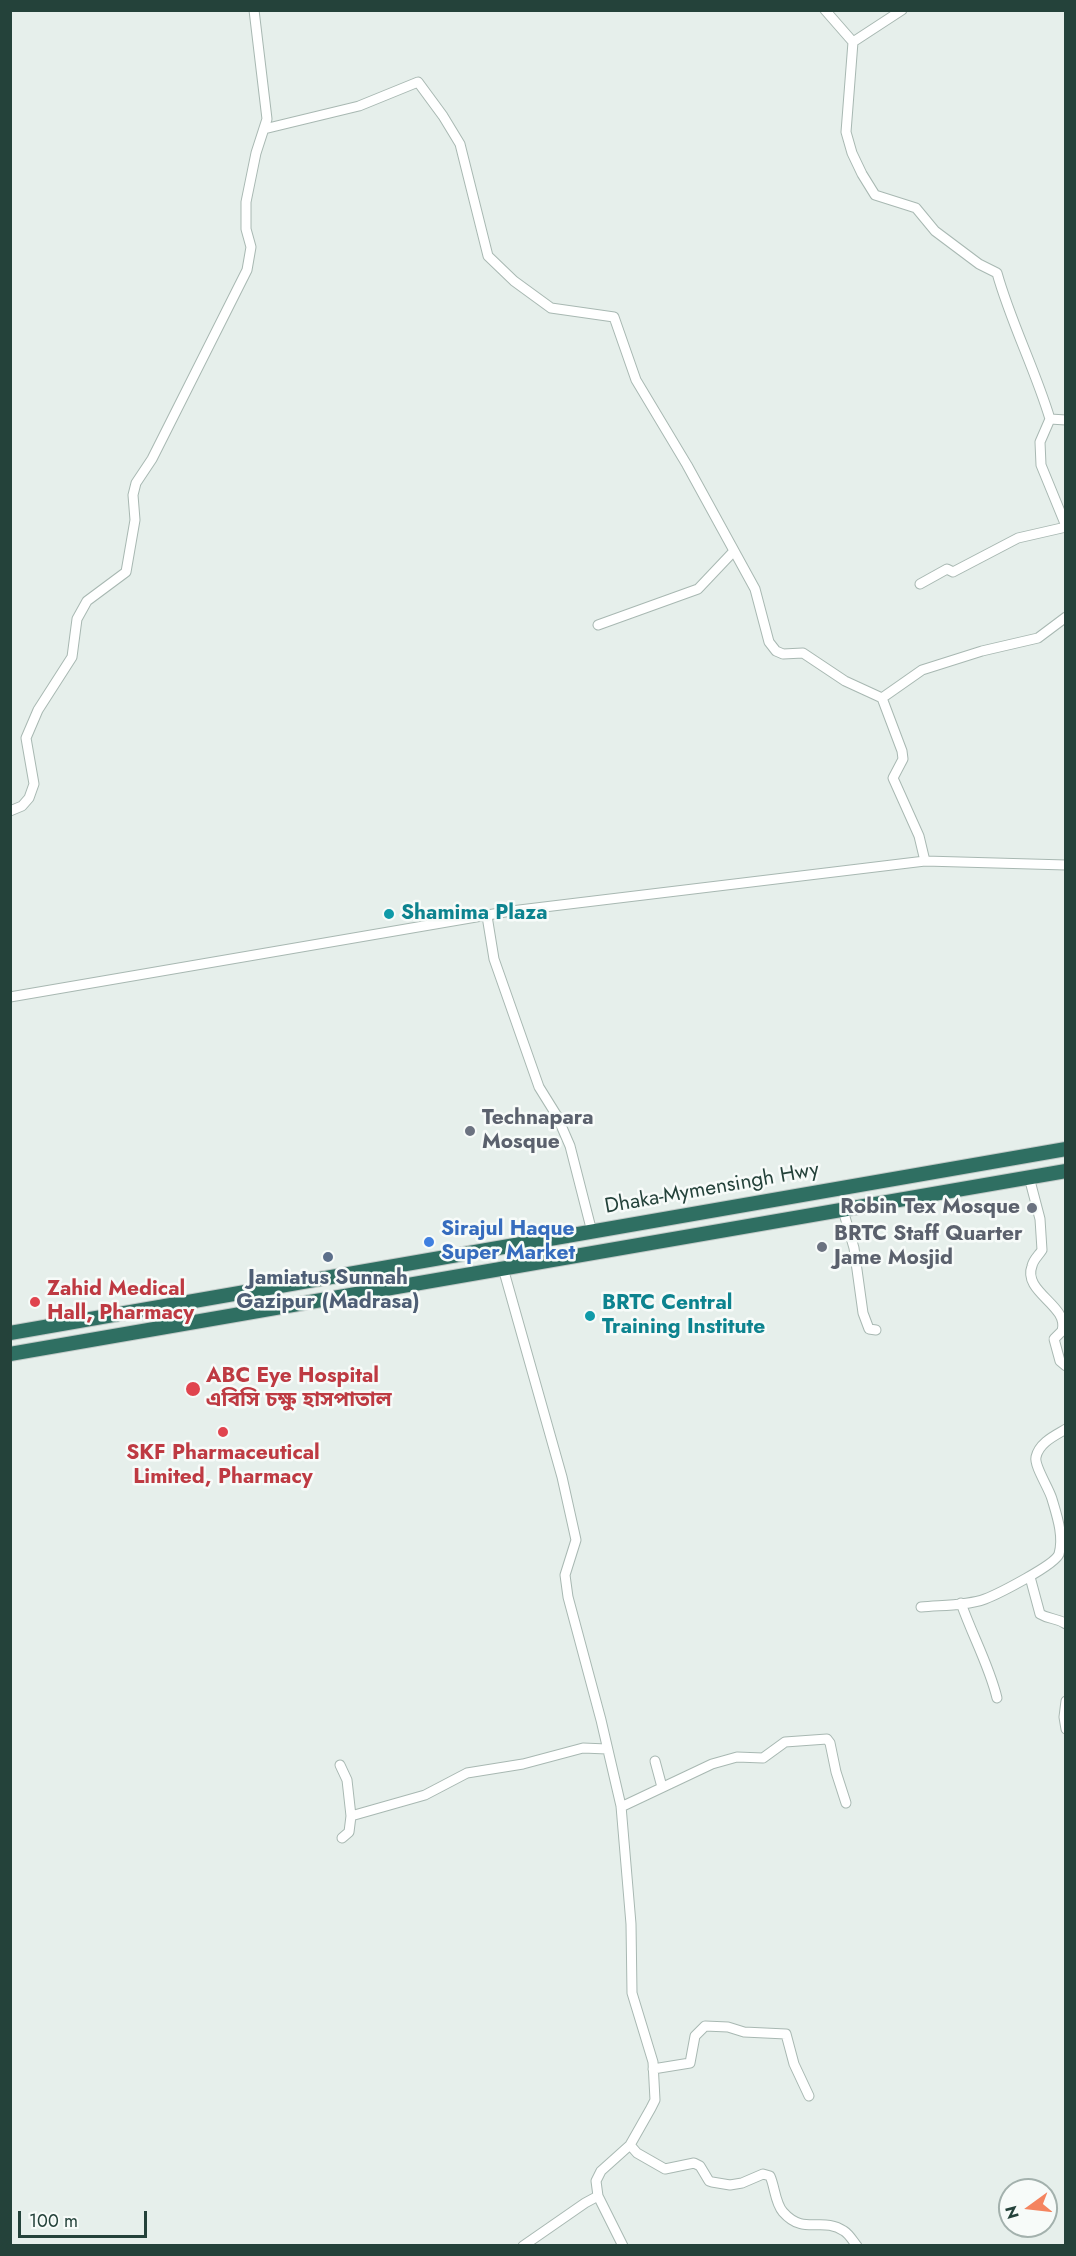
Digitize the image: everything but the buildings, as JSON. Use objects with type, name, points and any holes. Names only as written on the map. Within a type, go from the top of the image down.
[{"type":"highway","name":"Dhaka-Mymensingh Hwy","points":[[10,1333],[1065,1149]]},
{"type":"highway","name":"Dhaka-Mymensingh Hwy","points":[[10,1354],[1065,1171]]},
{"type":"street","points":[[10,811],[22,806],[29,798],[34,784],[26,738],[38,710],[72,657],[77,619],[87,601],[126,572],[135,520],[133,495],[136,483],[152,459],[247,270],[250,247],[246,228],[246,202],[256,153],[267,119],[254,10]]},
{"type":"street","points":[[825,10],[853,42],[846,132],[852,153],[862,174],[875,195],[916,208],[934,231],[979,264],[997,273],[1005,304],[1041,387],[1050,419],[1040,442],[1041,465],[1065,527],[1018,538],[953,572],[947,569],[920,584]]},
{"type":"street","points":[[853,42],[902,10]]},
{"type":"street","points":[[264,129],[359,106],[418,82],[444,116],[459,144],[488,256],[514,281],[551,308],[614,317],[636,380],[687,465],[755,589],[769,642],[776,651],[783,654],[802,653],[845,681],[882,698],[902,751],[903,759],[893,778],[919,836],[925,861]]},
{"type":"street","points":[[1050,419],[1065,420]]},
{"type":"street","points":[[598,626],[698,589],[733,552]]},
{"type":"street","points":[[882,698],[922,670],[982,651],[1038,638],[1065,617]]},
{"type":"street","points":[[10,997],[487,916],[925,861],[1065,865]]},
{"type":"street","points":[[487,916],[494,959],[538,1088],[557,1116],[570,1146],[592,1232]]},
{"type":"street","points":[[1029,1177],[1040,1219],[1042,1250],[1032,1264],[1033,1281],[1062,1317],[1062,1331],[1054,1339],[1060,1361],[1065,1366]]},
{"type":"street","points":[[843,1210],[854,1248],[863,1313],[869,1329],[876,1330]]},
{"type":"street","points":[[503,1268],[570,1509],[576,1540],[565,1575],[568,1597],[621,1807],[631,1924],[632,1993],[653,2069],[655,2100],[630,2145],[601,2171],[596,2181],[598,2196],[623,2246]]},
{"type":"street","points":[[921,1607],[984,1600],[1030,1577],[1054,1561],[1059,1554],[1060,1536],[1049,1488],[1035,1462],[1036,1454],[1042,1445],[1065,1429]]},
{"type":"street","points":[[1030,1577],[1040,1614],[1047,1618],[1056,1617],[1065,1624]]},
{"type":"street","points":[[961,1603],[977,1646],[992,1677],[997,1698]]},
{"type":"street","points":[[1065,1701],[1065,1729]]},
{"type":"street","points":[[621,1807],[725,1760],[737,1757],[763,1758],[785,1742],[827,1739],[846,1803]]},
{"type":"street","points":[[351,1816],[425,1795],[467,1773],[505,1768],[583,1748],[607,1749]]},
{"type":"street","points":[[655,1761],[662,1787]]},
{"type":"street","points":[[340,1765],[347,1780],[351,1816],[349,1832],[342,1838]]},
{"type":"street","points":[[653,2069],[690,2063],[695,2036],[705,2026],[728,2027],[744,2032],[786,2034],[794,2064],[809,2096]]},
{"type":"street","points":[[630,2145],[637,2153],[665,2169],[694,2163],[712,2182],[730,2185],[742,2183],[763,2174],[770,2176],[782,2210],[797,2224],[833,2226],[844,2231],[857,2246]]},
{"type":"street","points":[[523,2246],[598,2196]]},
{"type":"place","name":"Shamima Plaza","points":[[389,914]]},
{"type":"place","name":"Technapara Mosque","points":[[470,1131]]},
{"type":"place","name":"Robin Tex Mosque","points":[[1032,1208]]},
{"type":"place","name":"Sirajul Haque Super Market","points":[[429,1242]]},
{"type":"place","name":"BRTC Staff Quarter Jame Mosjid","points":[[822,1247]]},
{"type":"place","name":"Jamiatus Sunnah Gazipur (Madrasa)","points":[[328,1257]]},
{"type":"place","name":"Zahid Medical Hall, Pharmacy","points":[[35,1302]]},
{"type":"place","name":"BRTC Central Training Institute","points":[[590,1316]]},
{"type":"place","name":"ABC Eye Hospital এবিসি চক্ষু হাসপাতাল","points":[[193,1389]]},
{"type":"place","name":"SKF Pharmaceutical Limited, Pharmacy","points":[[223,1432]]}]
